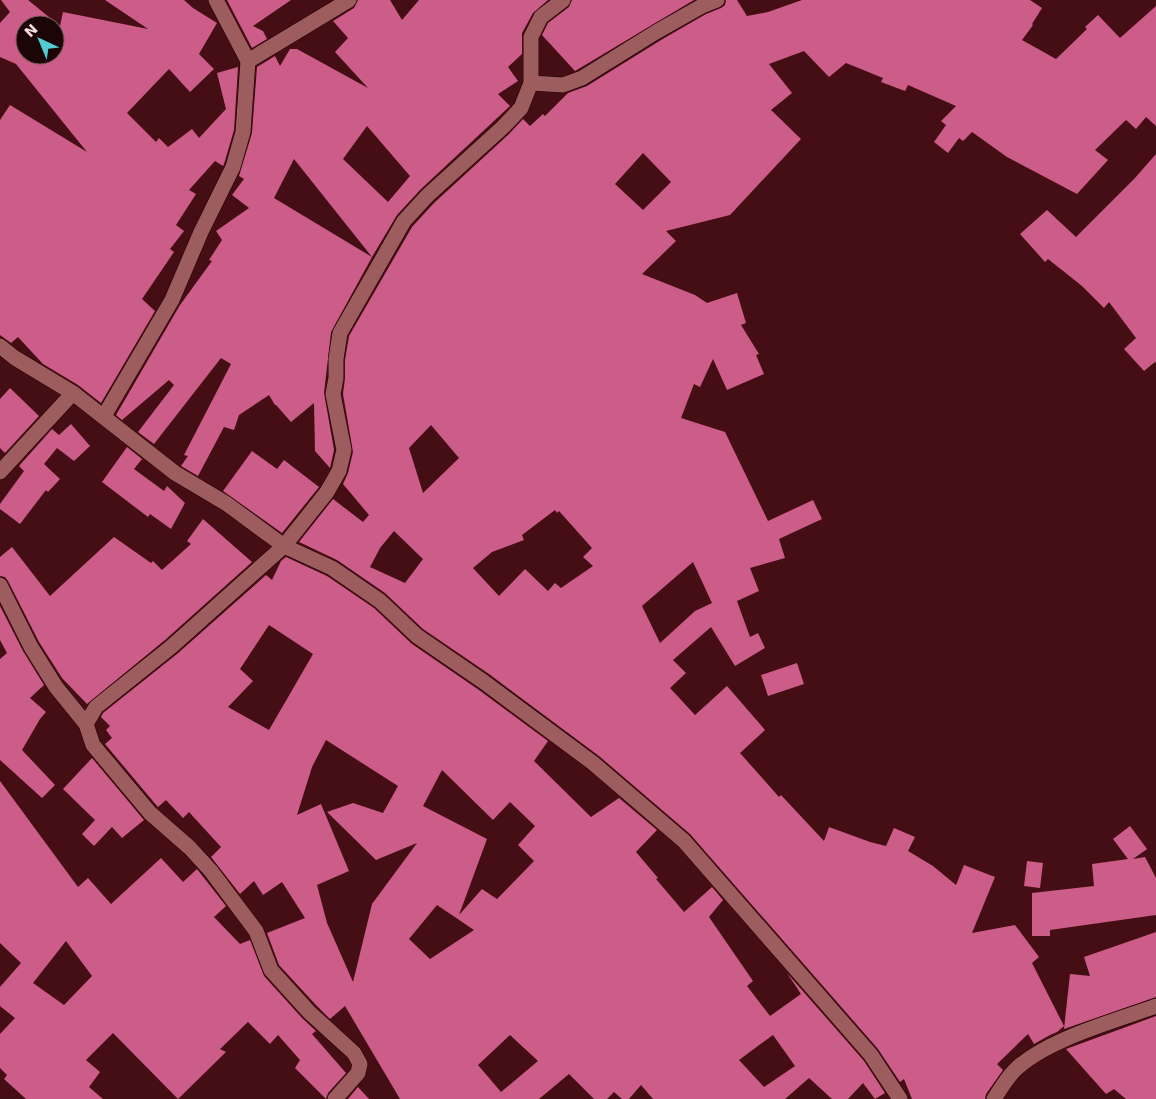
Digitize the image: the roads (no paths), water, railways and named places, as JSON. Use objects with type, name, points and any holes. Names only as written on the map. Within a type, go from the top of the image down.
[{"type":"street","points":[[104,416],[172,300],[201,232],[233,167],[243,132],[248,61],[216,0]]},
{"type":"street","points":[[248,61],[349,0]]},
{"type":"street","points":[[86,724],[96,707],[171,647],[284,546],[327,492],[339,471],[344,450],[333,394],[340,333],[404,221],[427,196],[504,127],[521,108],[531,82],[531,37],[541,17],[563,0]]},
{"type":"street","points":[[531,82],[563,85],[582,78],[656,32],[702,6],[717,0]]},
{"type":"street","points":[[0,346],[73,394],[175,472],[227,504],[284,546],[332,568],[380,601],[417,636],[484,682],[593,763],[684,841],[871,1055],[900,1099]]},
{"type":"street","points":[[0,472],[73,394]]},
{"type":"street","points":[[0,585],[31,648],[56,687],[86,724],[93,746],[150,813],[190,848],[232,897],[256,931],[271,970],[308,1012],[354,1053],[360,1064],[358,1072],[335,1099]]},
{"type":"street","points":[[994,1099],[1014,1071],[1040,1051],[1084,1031],[1156,1006]]}]
